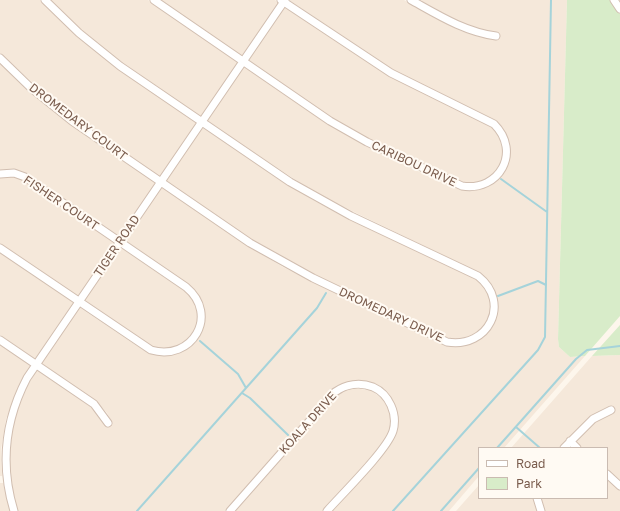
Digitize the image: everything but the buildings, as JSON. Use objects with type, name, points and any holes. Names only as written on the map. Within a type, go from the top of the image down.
[{"type":"street","points":[[45,0],[96,48],[202,122]]},
{"type":"street","name":"CARIBOU DRIVE","points":[[154,0],[330,121],[367,142],[436,176],[462,186],[474,187],[490,181],[499,173],[505,163],[507,148],[502,135],[494,124],[391,72],[283,1]]},
{"type":"street","points":[[411,0],[463,27],[482,34],[496,36]]},
{"type":"street","points":[[614,0],[620,9]]},
{"type":"street","name":"TIGER ROAD","points":[[14,511],[3,479],[5,449],[10,420],[20,392],[36,364],[283,1]]},
{"type":"street","name":"DROMEDARY COURT","points":[[0,58],[56,108],[161,182]]},
{"type":"street","name":"DROMEDARY DRIVE","points":[[161,182],[284,264],[441,340],[453,343],[466,342],[479,337],[489,326],[494,312],[494,301],[489,287],[478,276],[350,216],[315,197],[202,122]]},
{"type":"street","name":"FISHER COURT","points":[[0,174],[14,173],[25,177],[192,293],[199,304],[201,322],[191,342],[179,350],[165,353],[151,350],[79,302]]},
{"type":"street","points":[[0,248],[79,302]]},
{"type":"street","points":[[0,340],[94,404],[108,422]]},
{"type":"street","name":"KOALA DRIVE","points":[[230,511],[335,392],[346,386],[355,384],[373,388],[383,394],[390,403],[395,420],[393,431],[384,446],[327,511]]},
{"type":"street","points":[[565,447],[593,419],[611,410]]},
{"type":"street","points":[[570,441],[577,447]]},
{"type":"street","points":[[608,475],[620,486]]},
{"type":"street","points":[[536,499],[541,511]]},
{"type":"shaded area","points":[[0,0],[40,0],[76,36],[197,123],[160,177],[58,106],[0,53]]},
{"type":"shaded area","points":[[50,0],[148,0],[238,62],[201,117],[98,45]]},
{"type":"shaded area","points":[[160,0],[275,0],[279,3],[242,56]]},
{"type":"shaded area","points":[[289,0],[404,0],[461,31],[480,37],[498,40],[500,33],[483,31],[464,24],[418,0],[567,0],[558,339],[559,347],[570,357],[585,356],[505,447],[478,447],[478,477],[449,511],[331,511],[397,425],[397,413],[390,396],[380,387],[360,381],[346,383],[330,393],[225,511],[17,511],[12,496],[8,449],[19,402],[37,369],[91,407],[101,418],[106,427],[112,423],[107,413],[96,401],[41,363],[79,307],[143,350],[157,355],[172,355],[187,349],[198,338],[202,331],[204,322],[203,307],[195,291],[124,241],[161,186],[248,246],[283,267],[439,343],[453,346],[466,345],[480,339],[492,328],[497,312],[497,300],[491,285],[480,273],[317,194],[206,121],[244,66],[328,124],[365,145],[434,179],[460,189],[473,191],[486,187],[502,175],[508,163],[510,147],[506,133],[497,121],[393,70]]},
{"type":"shaded area","points":[[285,6],[389,76],[492,127],[500,137],[503,153],[502,162],[497,171],[489,178],[479,183],[463,183],[369,139],[332,118],[248,60]]},
{"type":"shaded area","points":[[0,63],[53,111],[156,183],[119,237],[27,174],[15,170],[0,170]]},
{"type":"shaded area","points":[[202,127],[313,200],[349,219],[476,279],[486,289],[490,298],[491,312],[486,325],[477,334],[465,339],[454,339],[442,336],[314,275],[266,249],[166,181]]},
{"type":"shaded area","points":[[0,177],[13,177],[23,180],[115,243],[78,297],[0,244]]},
{"type":"shaded area","points":[[120,247],[190,295],[197,310],[197,322],[196,329],[189,340],[178,347],[165,349],[153,347],[83,301]]},
{"type":"shaded area","points":[[0,253],[74,303],[35,359],[0,335]]},
{"type":"shaded area","points":[[0,344],[31,365],[17,391],[6,419],[1,449],[2,476],[0,476]]},
{"type":"shaded area","points":[[620,355],[620,511],[456,511],[478,486],[478,499],[608,499],[608,447],[512,447],[592,356]]},
{"type":"shaded area","points":[[355,388],[372,391],[384,400],[391,415],[390,430],[382,444],[323,511],[234,511],[334,397],[347,389]]},
{"type":"shaded area","points":[[0,483],[3,483],[10,511],[0,511]]},
{"type":"green space","points":[[567,0],[610,0],[620,14],[620,316],[585,356],[570,357],[559,347],[558,339]]},
{"type":"green space","points":[[620,325],[620,355],[592,356]]},
{"type":"waterway","points":[[393,511],[538,350],[545,337],[551,0]]},
{"type":"waterway","points":[[501,179],[547,212]]},
{"type":"waterway","points":[[498,296],[538,281],[546,285]]},
{"type":"waterway","points":[[137,511],[317,308],[326,293]]},
{"type":"waterway","points":[[200,341],[238,374],[246,388]]},
{"type":"waterway","points":[[498,447],[576,359],[587,350],[620,346]]},
{"type":"waterway","points":[[242,393],[250,398],[288,435]]},
{"type":"waterway","points":[[516,427],[539,447]]},
{"type":"waterway","points":[[441,511],[478,469]]}]
